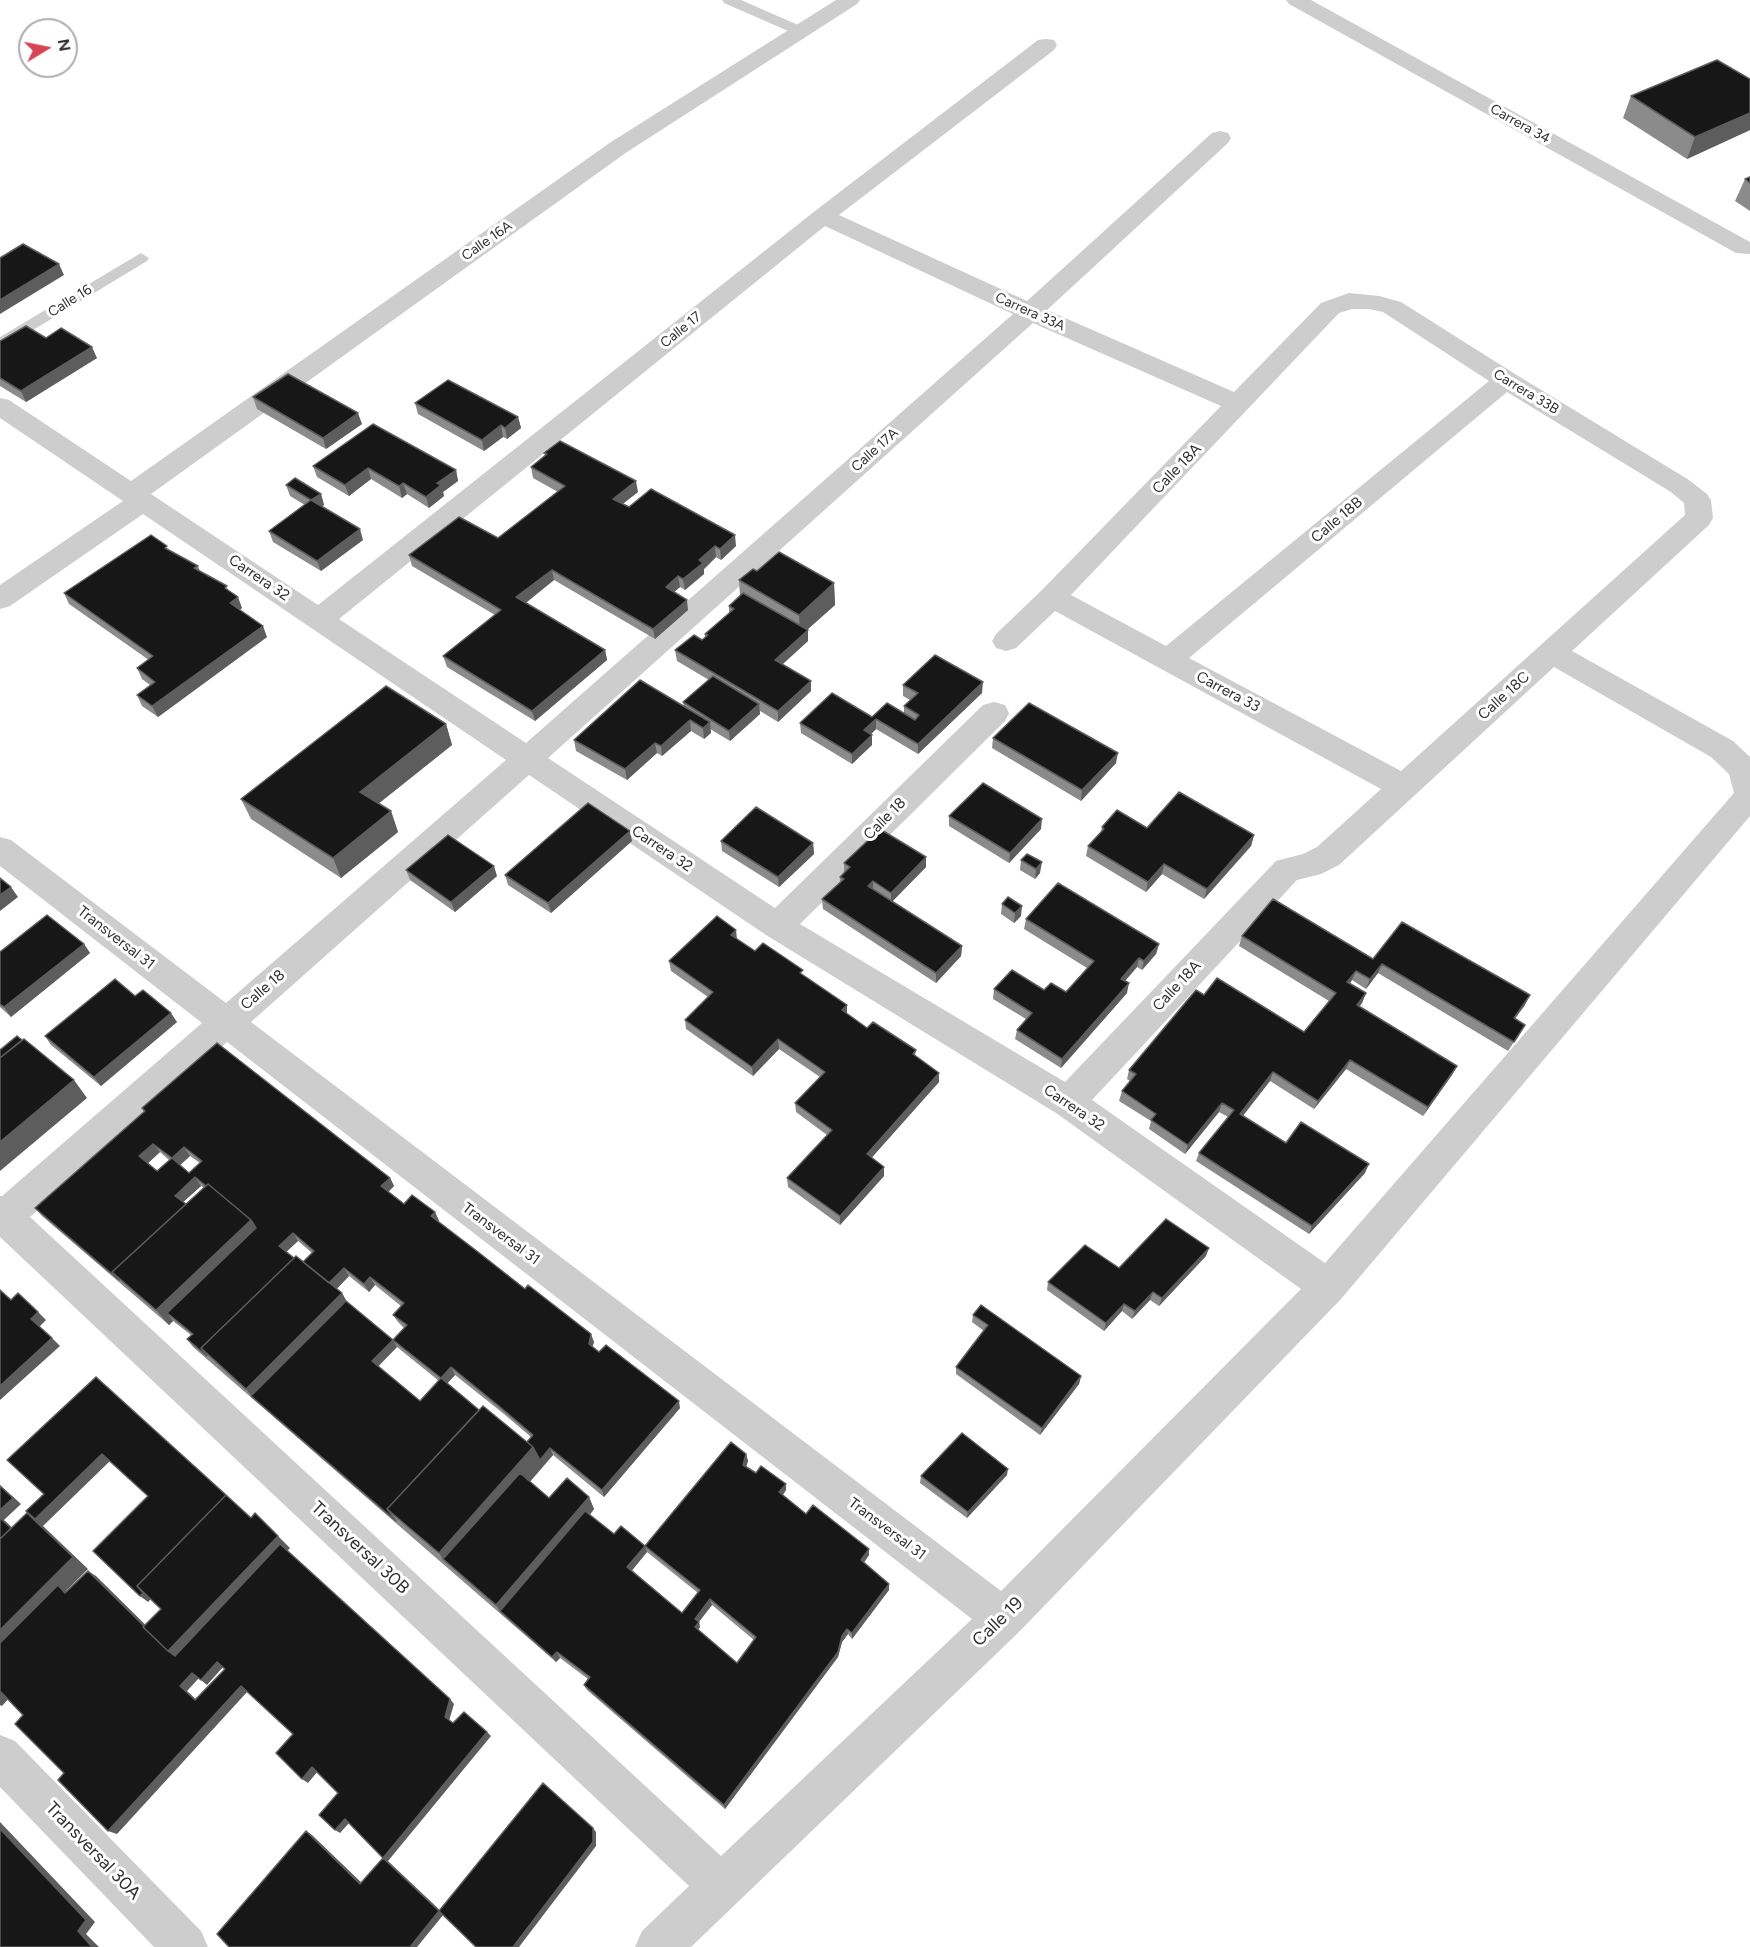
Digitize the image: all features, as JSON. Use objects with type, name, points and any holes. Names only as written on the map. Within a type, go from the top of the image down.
[{"type":"street","name":"Calle 16A","points":[[0,599],[619,147],[850,0]]},
{"type":"street","name":"Carrera 34","points":[[1296,0],[1744,248]]},
{"type":"street","name":"Calle 17","points":[[320,619],[823,216],[1046,45]]},
{"type":"street","name":"Calle 17A","points":[[527,759],[1029,312],[1220,138]]},
{"type":"street","name":"Carrera 33A","points":[[823,216],[1029,312],[1239,405]]},
{"type":"street","name":"Carrera 33B","points":[[1349,301],[1370,301],[1392,308],[1680,486],[1697,501]]},
{"type":"street","name":"Calle 18A","points":[[1006,641],[1052,597],[1239,405],[1330,308],[1349,301]]},
{"type":"street","name":"Calle 18B","points":[[1168,660],[1506,380]]},
{"type":"street","name":"Carrera 32","points":[[0,406],[777,926],[1068,1102],[1328,1287]]},
{"type":"street","name":"Calle 18C","points":[[1287,870],[1310,866],[1328,855],[1402,786],[1552,654],[1699,518],[1697,501]]},
{"type":"street","name":"Carrera 33","points":[[1052,597],[1402,786]]},
{"type":"street","name":"Calle 19","points":[[658,1947],[720,1885],[1003,1618],[1328,1287],[1750,795],[1743,769],[1722,749],[1552,654]]},
{"type":"street","name":"Calle 18","points":[[777,926],[993,713]]},
{"type":"street","name":"Calle 18","points":[[2,1217],[527,759]]},
{"type":"street","name":"Transversal 31","points":[[0,849],[1003,1618]]},
{"type":"street","name":"Calle 18A","points":[[1068,1102],[1287,870]]},
{"type":"street","name":"Transversal 30B","points":[[2,1217],[720,1885]]},
{"type":"street","name":"Transversal 30A","points":[[0,1756],[185,1947]]},
{"type":"lane","points":[[729,0],[801,31]]},
{"type":"lane","name":"Calle 16","points":[[0,345],[141,258]]},
{"type":"building","points":[[1717,60],[1750,79],[1750,113],[1695,137],[1631,96]]},
{"type":"building","points":[[23,244],[59,264],[0,300],[0,258]]},
{"type":"building","points":[[26,326],[46,338],[61,328],[92,347],[21,391],[0,378],[0,341]]},
{"type":"building","points":[[288,374],[358,413],[323,438],[253,397]]},
{"type":"building","points":[[448,380],[518,417],[505,428],[501,425],[482,440],[415,403]]},
{"type":"building","points":[[373,424],[456,470],[437,483],[441,485],[426,497],[403,483],[399,486],[368,468],[345,485],[313,466]]},
{"type":"building","points":[[560,441],[636,481],[613,499],[629,507],[651,489],[735,535],[720,549],[715,546],[699,560],[703,563],[683,579],[678,576],[666,587],[687,600],[653,629],[552,570],[516,597],[605,650],[532,711],[443,656],[501,610],[409,555],[459,517],[498,538],[565,486],[531,467]]},
{"type":"building","points":[[295,478],[321,494],[311,500],[286,485]]},
{"type":"building","points":[[311,500],[360,529],[317,561],[269,531]]},
{"type":"building","points":[[151,535],[167,546],[165,548],[198,566],[194,568],[227,586],[225,588],[238,597],[230,603],[263,626],[152,706],[137,695],[155,682],[137,668],[153,656],[64,593]]},
{"type":"building","points":[[779,552],[834,583],[799,615],[739,580],[753,569],[757,571]]},
{"type":"building","points":[[743,593],[808,630],[775,660],[811,681],[778,711],[675,650],[694,635],[702,640],[708,635],[705,634],[734,609],[729,606]]},
{"type":"building","points":[[935,655],[983,682],[918,744],[876,719],[864,730],[872,735],[852,754],[800,723],[832,693],[872,717],[887,703],[915,720],[919,715],[904,706],[918,693],[903,685]]},
{"type":"building","points":[[713,676],[759,704],[729,731],[683,702]]},
{"type":"building","points":[[640,680],[710,722],[703,728],[690,720],[661,746],[655,743],[625,769],[574,740]]},
{"type":"building","points":[[386,686],[446,724],[360,792],[391,811],[333,858],[241,799]]},
{"type":"building","points":[[1029,703],[1118,753],[1082,790],[993,738]]},
{"type":"building","points":[[983,783],[1042,819],[1010,853],[949,816]]},
{"type":"building","points":[[1179,792],[1254,835],[1207,889],[1164,864],[1148,882],[1088,846],[1117,810],[1147,828]]},
{"type":"building","points":[[588,803],[630,831],[548,903],[505,875]]},
{"type":"building","points":[[756,807],[813,843],[778,877],[721,841]]},
{"type":"building","points":[[880,829],[926,857],[891,893],[873,881],[868,886],[962,946],[936,973],[822,899],[844,879],[840,877],[850,867],[844,863]]},
{"type":"building","points":[[448,835],[494,866],[451,902],[406,870]]},
{"type":"building","points":[[1027,854],[1042,862],[1036,869],[1021,860]]},
{"type":"building","points":[[0,878],[11,887],[0,895]]},
{"type":"building","points":[[1058,883],[1159,944],[1144,961],[1139,958],[1121,979],[1129,983],[1062,1059],[1017,1030],[1032,1013],[994,989],[1012,970],[1044,990],[1051,983],[1066,992],[1094,961],[1026,919]]},
{"type":"building","points":[[1008,897],[1022,906],[1015,913],[1002,904]]},
{"type":"building","points":[[1273,899],[1373,959],[1402,922],[1530,995],[1514,1018],[1525,1025],[1514,1042],[1382,964],[1370,979],[1356,971],[1347,982],[1366,993],[1357,1005],[1457,1066],[1428,1107],[1350,1060],[1318,1101],[1273,1072],[1240,1114],[1286,1143],[1301,1122],[1369,1164],[1312,1226],[1199,1153],[1234,1110],[1222,1103],[1188,1145],[1151,1120],[1156,1114],[1122,1091],[1136,1074],[1129,1070],[1196,990],[1204,995],[1217,978],[1304,1032],[1336,993],[1242,936]]},
{"type":"building","points":[[47,915],[84,944],[4,1007],[0,1004],[0,952]]},
{"type":"building","points":[[717,916],[736,930],[731,935],[755,951],[763,943],[803,970],[800,973],[847,1005],[842,1010],[867,1028],[873,1022],[916,1050],[913,1054],[939,1073],[867,1154],[884,1167],[840,1216],[787,1178],[832,1130],[795,1103],[825,1072],[778,1039],[752,1067],[685,1020],[713,992],[669,961]]},
{"type":"building","points":[[115,979],[135,996],[143,990],[171,1013],[94,1077],[45,1036]]},
{"type":"building","points":[[17,1036],[22,1040],[0,1058],[0,1050]]},
{"type":"building","points":[[24,1039],[74,1080],[0,1142],[0,1058]]},
{"type":"building","points":[[217,1043],[390,1178],[381,1186],[404,1204],[412,1195],[435,1212],[431,1216],[525,1289],[528,1285],[591,1334],[589,1344],[599,1352],[606,1345],[679,1401],[602,1490],[550,1448],[540,1460],[533,1447],[527,1442],[533,1435],[451,1367],[441,1378],[393,1340],[407,1325],[393,1315],[404,1303],[370,1277],[364,1284],[344,1268],[329,1283],[303,1262],[314,1251],[293,1233],[279,1246],[294,1258],[201,1348],[207,1356],[187,1339],[193,1334],[167,1313],[256,1228],[251,1220],[208,1184],[206,1186],[195,1177],[175,1196],[186,1204],[112,1272],[119,1280],[35,1208],[145,1111],[142,1108]],"holes":[[[153,1144],[172,1158],[157,1171],[139,1156]],[[184,1147],[202,1161],[189,1173],[172,1158]]]},
{"type":"building","points":[[208,1184],[251,1220],[156,1310],[112,1272]]},
{"type":"building","points":[[1166,1219],[1209,1248],[1162,1298],[1153,1292],[1135,1311],[1124,1304],[1106,1323],[1048,1282],[1085,1245],[1119,1268]]},
{"type":"building","points":[[296,1256],[342,1293],[246,1389],[201,1348]]},
{"type":"building","points":[[0,1290],[11,1300],[18,1293],[38,1312],[31,1319],[52,1338],[0,1386]]},
{"type":"building","points":[[346,1301],[393,1340],[372,1361],[420,1401],[441,1378],[479,1410],[387,1509],[396,1521],[251,1396]]},
{"type":"building","points":[[981,1305],[1081,1376],[1042,1428],[956,1367],[988,1325],[973,1315]]},
{"type":"building","points":[[96,1377],[226,1495],[137,1586],[143,1593],[140,1596],[93,1551],[148,1496],[102,1454],[35,1519],[26,1511],[44,1494],[7,1460]]},
{"type":"building","points":[[483,1406],[533,1447],[439,1553],[387,1509]]},
{"type":"building","points":[[962,1433],[1008,1469],[968,1512],[921,1476]]},
{"type":"building","points":[[731,1442],[746,1454],[743,1465],[756,1473],[761,1466],[786,1484],[779,1492],[806,1514],[813,1505],[869,1549],[861,1560],[889,1584],[852,1633],[847,1629],[842,1636],[838,1652],[724,1805],[584,1685],[590,1677],[557,1652],[552,1657],[500,1611],[585,1511],[614,1534],[621,1526],[645,1546]],"holes":[[[645,1546],[700,1590],[682,1613],[627,1567]],[[710,1599],[756,1637],[737,1663],[695,1627],[699,1622],[695,1619]]]},
{"type":"building","points":[[520,1473],[549,1498],[567,1478],[589,1497],[496,1605],[443,1559]]},
{"type":"building","points":[[0,1486],[13,1498],[0,1510]]},
{"type":"building","points":[[226,1495],[251,1518],[255,1513],[278,1536],[168,1651],[143,1627],[161,1609],[137,1586]]},
{"type":"building","points":[[27,1513],[73,1557],[0,1630],[0,1539]]},
{"type":"building","points":[[0,1518],[11,1528],[0,1539]]},
{"type":"building","points":[[280,1544],[450,1699],[445,1717],[453,1723],[464,1712],[487,1732],[383,1858],[345,1819],[335,1830],[319,1815],[338,1793],[312,1767],[302,1779],[276,1753],[293,1734],[241,1686],[108,1831],[58,1780],[64,1773],[15,1724],[23,1715],[0,1693],[0,1643],[58,1585],[65,1593],[88,1571],[175,1656]],"holes":[[[217,1662],[225,1669],[195,1700],[180,1686],[192,1673],[201,1680]]]},
{"type":"building","points":[[543,1783],[593,1828],[593,1842],[513,1947],[476,1947],[439,1911]]},
{"type":"building","points":[[0,1829],[86,1920],[78,1931],[92,1947],[0,1947]]},
{"type":"building","points":[[306,1831],[360,1884],[383,1858],[439,1911],[410,1947],[229,1947],[217,1934]]}]
